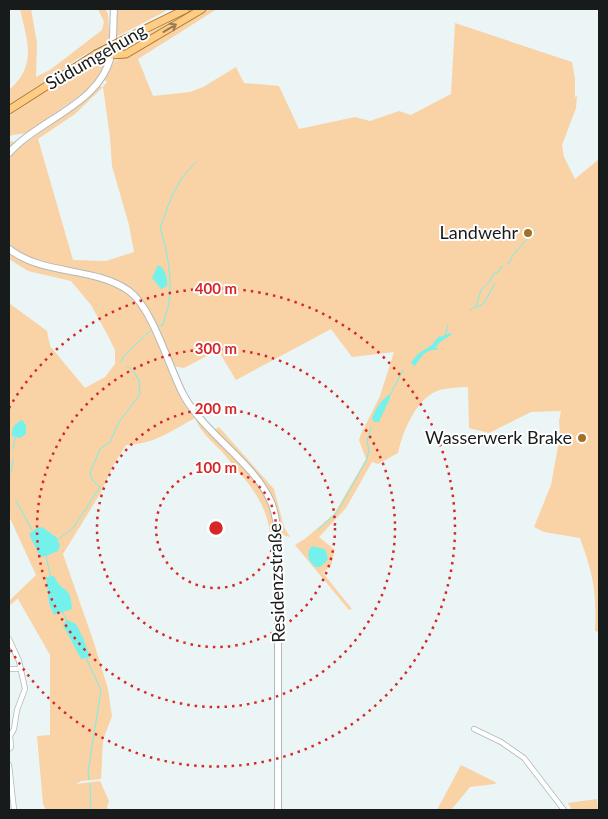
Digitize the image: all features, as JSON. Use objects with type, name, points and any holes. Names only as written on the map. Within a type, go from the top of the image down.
[{"type":"main road","points":[[108,9],[113,22]]},
{"type":"main road","points":[[9,153],[25,139],[91,91],[100,81],[107,69],[111,55],[114,9]]},
{"type":"main road","points":[[146,28],[171,9]]},
{"type":"main road","points":[[111,55],[120,56],[126,54],[202,9]]},
{"type":"main road","name":"Südumgehung","points":[[9,110],[96,54],[182,10]]},
{"type":"main road","name":"Residenzstraße","points":[[9,249],[25,260],[38,265],[104,279],[116,283],[131,292],[148,314],[190,406],[254,476],[271,502],[278,531],[278,810]]},
{"type":"street","points":[[9,639],[16,653],[25,689],[17,710],[14,729],[9,736],[11,747],[9,749]]},
{"type":"street","points":[[9,669],[21,669]]},
{"type":"street","points":[[474,728],[524,758],[564,810]]},
{"type":"street","points":[[9,766],[10,790],[14,810]]},
{"type":"shaded area","points":[[20,9],[31,9],[37,43],[36,77],[50,70],[102,30],[104,22],[98,9],[105,9],[108,14],[110,41],[79,58],[9,105],[9,90],[18,81],[27,62],[27,42]]},
{"type":"shaded area","points":[[118,9],[167,9],[116,37]]},
{"type":"shaded area","points":[[197,9],[124,52],[116,52],[126,44]]},
{"type":"shaded area","points":[[207,9],[217,9],[138,59],[153,96],[190,92],[203,87],[236,67],[244,83],[279,86],[299,129],[355,117],[370,121],[399,111],[411,115],[451,94],[455,23],[572,62],[575,79],[575,97],[577,96],[576,108],[562,145],[564,157],[575,179],[599,159],[599,632],[595,631],[593,583],[580,538],[544,532],[534,527],[551,485],[560,435],[559,421],[561,411],[531,412],[489,433],[469,428],[468,387],[440,390],[429,395],[411,417],[398,453],[378,464],[372,462],[346,508],[319,537],[335,550],[331,565],[323,573],[352,609],[349,610],[295,545],[334,514],[366,459],[359,440],[380,396],[394,352],[352,357],[331,329],[236,380],[218,350],[184,368],[173,366],[181,394],[195,418],[154,439],[126,445],[114,464],[100,494],[63,554],[108,689],[112,716],[103,740],[101,779],[81,781],[76,784],[100,781],[109,801],[108,810],[46,810],[43,804],[37,736],[50,735],[50,655],[18,599],[21,596],[9,606],[9,601],[36,575],[9,516],[9,303],[47,331],[50,346],[85,388],[105,377],[115,364],[115,350],[91,305],[71,281],[28,271],[9,259],[9,142],[12,141],[20,147],[83,102],[99,86],[103,87],[107,82],[105,80],[106,77],[114,61],[130,56]],"holes":[[[103,87],[112,166],[129,225],[134,252],[106,261],[73,260],[38,139],[75,114]],[[54,577],[63,588],[49,604],[47,578]]]},
{"type":"shaded area","points":[[107,55],[102,73],[86,91],[27,133],[9,137],[9,116],[61,81]]},
{"type":"shaded area","points":[[195,418],[214,430],[219,427],[274,489],[284,527],[290,537],[276,536],[276,574],[274,575],[271,536],[263,508],[247,482],[197,423]]},
{"type":"shaded area","points":[[461,765],[497,783],[470,787],[451,810],[437,810]]},
{"type":"shaded area","points":[[597,799],[598,810],[572,810],[568,803]]},
{"type":"water","points":[[158,265],[166,274],[167,280],[167,286],[161,289],[152,278]]},
{"type":"water","points":[[451,333],[436,347],[438,350],[430,350],[422,356],[415,366],[413,365],[411,362],[419,353],[432,345],[439,336]]},
{"type":"water","points":[[390,394],[379,422],[374,422],[372,419],[376,408]]},
{"type":"water","points":[[22,420],[26,425],[26,434],[20,438],[12,436],[14,426]]},
{"type":"water","points":[[42,527],[56,537],[60,545],[58,551],[40,557],[29,534]]},
{"type":"water","points":[[312,546],[325,549],[328,558],[320,567],[315,567],[309,560],[308,552]]},
{"type":"water","points":[[54,576],[57,582],[68,592],[72,609],[54,615],[49,604],[46,577]]},
{"type":"water","points":[[67,620],[76,624],[90,657],[81,659],[63,625]]},
{"type":"waterway","points":[[159,326],[163,325],[168,308],[170,284],[167,256],[160,229],[175,190],[195,163]]},
{"type":"waterway","points":[[507,264],[535,230]]},
{"type":"waterway","points":[[470,310],[476,306],[481,290],[490,281],[493,274],[498,272],[503,266]]},
{"type":"waterway","points":[[476,308],[484,303],[495,283]]},
{"type":"waterway","points":[[445,336],[448,325]]},
{"type":"waterway","points":[[121,362],[124,356],[150,331]]},
{"type":"waterway","points":[[56,541],[73,528],[100,487],[93,481],[90,475],[100,449],[110,442],[119,422],[140,394],[139,380],[127,366]]},
{"type":"waterway","points":[[390,395],[403,370]]},
{"type":"waterway","points":[[318,530],[338,511],[367,459],[369,449],[367,441],[371,427]]},
{"type":"waterway","points":[[13,449],[15,437]]},
{"type":"waterway","points":[[9,474],[13,459]]},
{"type":"waterway","points":[[16,501],[32,530]]},
{"type":"waterway","points":[[46,556],[51,579]]},
{"type":"waterway","points":[[62,611],[67,621]]},
{"type":"waterway","points":[[86,658],[101,690],[88,772],[89,780]]},
{"type":"waterway","points":[[90,785],[91,810]]},
{"type":"place","name":"Landwehr","points":[[528,233]]},
{"type":"place","name":"Wasserwerk Brake","points":[[582,438]]}]
